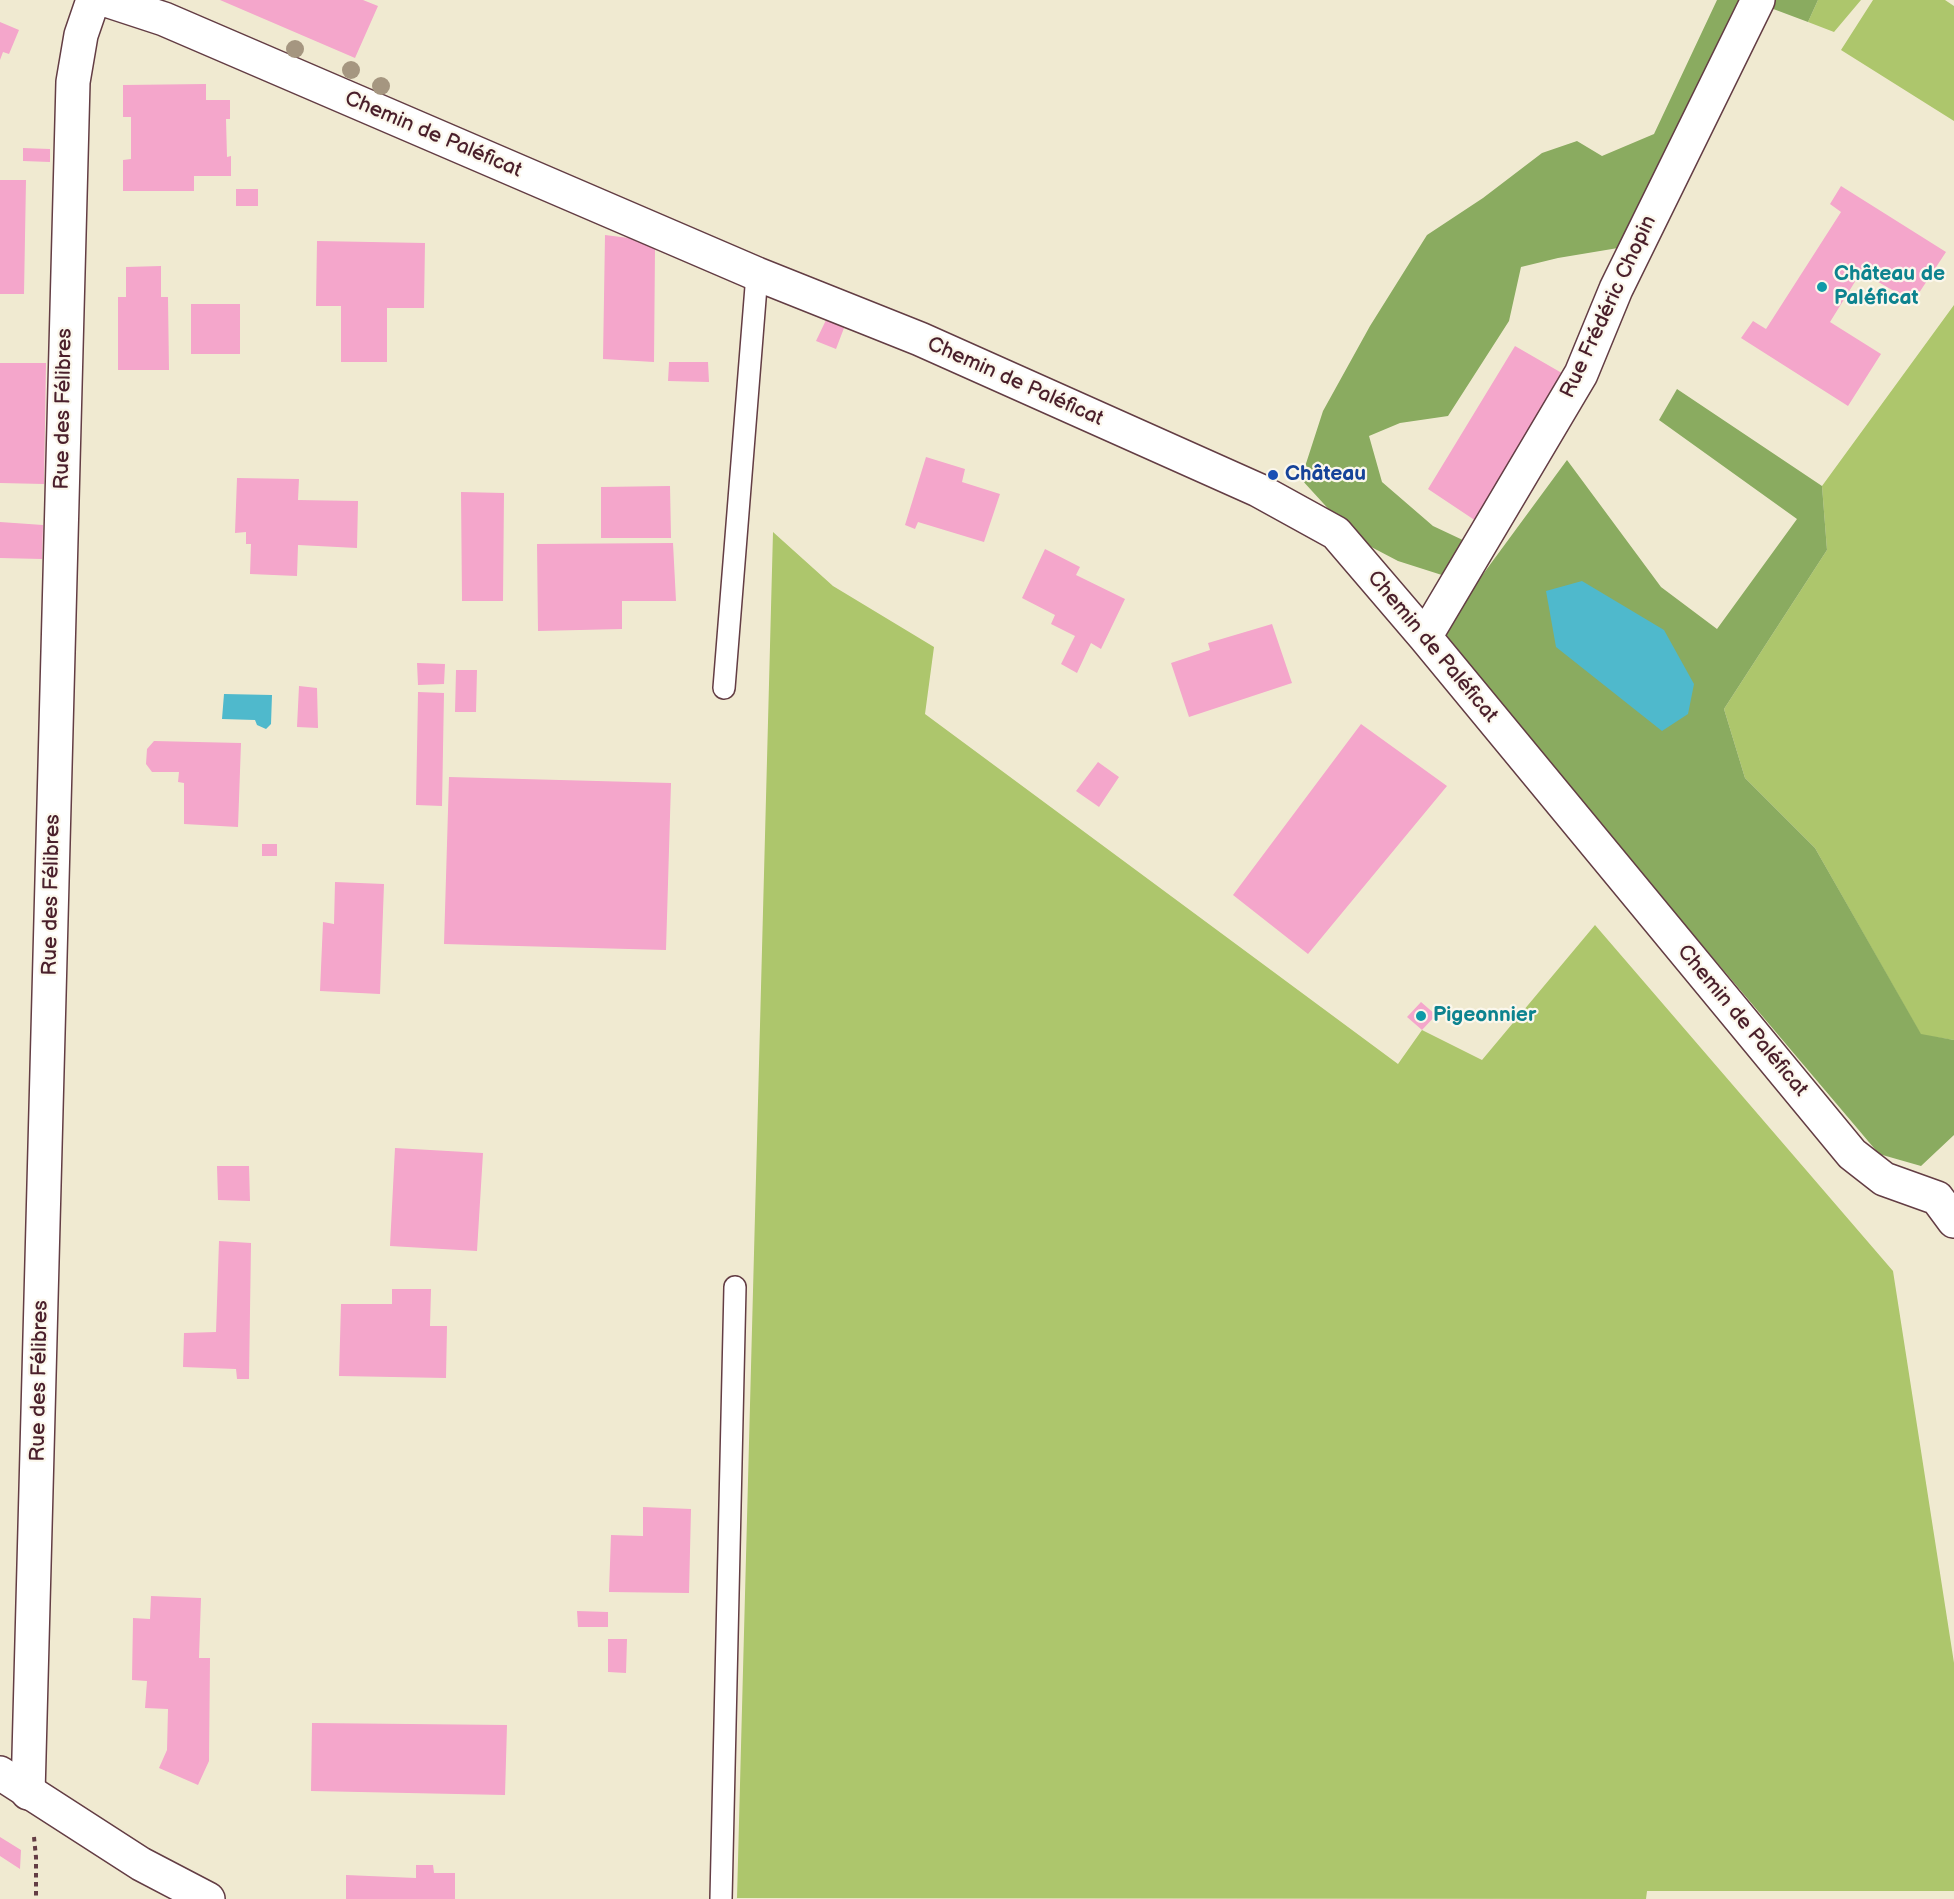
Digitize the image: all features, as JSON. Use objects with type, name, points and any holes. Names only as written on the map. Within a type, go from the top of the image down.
[{"type":"street","name":"Chemin de Paléficat","points":[[106,0],[164,19],[758,274],[920,339],[1258,490],[1336,533],[1425,637],[1852,1154],[1884,1179],[1948,1199]]},
{"type":"street","name":"Rue des Félibres","points":[[28,1793],[73,82],[81,35],[106,0]]},
{"type":"street","name":"Rue Frédéric Chopin","points":[[1425,637],[1581,374],[1616,289],[1758,0]]},
{"type":"street","points":[[0,1773],[141,1864],[208,1899]]},
{"type":"lane","points":[[724,688],[758,274]]},
{"type":"lane","points":[[721,1899],[735,1287]]},
{"type":"path","points":[[28,1793],[36,1857],[36,1899]]},
{"type":"green space","points":[[1717,0],[1740,0],[1618,248],[1521,267],[1509,321],[1448,416],[1400,423],[1369,436],[1382,482],[1433,526],[1467,542],[1445,576],[1398,561],[1356,539],[1301,479],[1323,411],[1370,326],[1427,235],[1483,198],[1542,153],[1577,141],[1602,156],[1654,134]]},
{"type":"green space","points":[[1771,0],[1818,0],[1808,22],[1768,7]]},
{"type":"green space","points":[[1818,0],[1861,0],[1834,32],[1808,22]]},
{"type":"green space","points":[[1873,0],[1945,0],[1954,6],[1954,121],[1841,50]]},
{"type":"green space","points":[[1954,305],[1954,1040],[1921,1035],[1815,848],[1745,778],[1724,709],[1827,550],[1822,486]]},
{"type":"green space","points":[[1677,389],[1822,486],[1827,550],[1724,709],[1745,778],[1815,848],[1921,1034],[1954,1040],[1954,1135],[1921,1166],[1879,1154],[1439,634],[1567,460],[1661,587],[1717,629],[1797,519],[1659,420]]},
{"type":"green space","points":[[773,532],[833,586],[934,647],[925,714],[1398,1064],[1422,1030],[1482,1060],[1595,925],[1893,1271],[1954,1663],[1954,1891],[1647,1891],[1646,1899],[737,1898]]},
{"type":"water","points":[[1582,581],[1664,630],[1694,684],[1688,714],[1662,731],[1556,647],[1546,591]]},
{"type":"water","points":[[224,694],[272,695],[271,724],[266,729],[257,725],[255,720],[222,719]]},
{"type":"building","points":[[220,0],[363,0],[378,6],[355,58]]},
{"type":"building","points":[[0,22],[19,30],[9,54],[3,52],[0,60]]},
{"type":"building","points":[[206,84],[206,100],[230,100],[230,119],[226,119],[227,157],[231,156],[231,176],[194,176],[194,191],[123,191],[123,160],[131,159],[131,117],[123,117],[123,85]]},
{"type":"building","points":[[23,148],[50,149],[50,162],[23,161]]},
{"type":"building","points":[[0,180],[26,180],[24,294],[0,294]]},
{"type":"building","name":"Château de Paléficat","points":[[1841,186],[1946,252],[1913,302],[1861,272],[1830,322],[1881,354],[1848,406],[1741,338],[1753,321],[1766,329],[1841,212],[1830,204]]},
{"type":"building","points":[[236,189],[258,189],[258,206],[236,206]]},
{"type":"building","points":[[605,235],[629,238],[655,249],[654,362],[603,359]]},
{"type":"building","points":[[317,241],[425,243],[424,308],[387,308],[387,362],[341,362],[341,306],[316,306]]},
{"type":"building","points":[[161,266],[161,297],[168,297],[169,370],[118,370],[118,297],[126,297],[126,267]]},
{"type":"building","points":[[191,304],[240,304],[240,354],[191,354]]},
{"type":"building","points":[[826,320],[844,328],[836,349],[816,341]]},
{"type":"building","points":[[1515,346],[1567,376],[1479,523],[1428,489]]},
{"type":"building","points":[[669,362],[708,362],[709,382],[668,381]]},
{"type":"building","points":[[0,363],[46,363],[44,484],[0,483]]},
{"type":"building","points":[[926,457],[965,469],[962,482],[1000,494],[984,542],[918,522],[915,529],[905,525]]},
{"type":"building","points":[[237,478],[299,479],[298,500],[358,501],[357,548],[298,545],[297,576],[250,574],[251,544],[246,544],[246,532],[235,533]]},
{"type":"building","points":[[670,486],[671,538],[601,538],[601,487]]},
{"type":"building","points":[[461,492],[504,493],[503,601],[462,601]]},
{"type":"building","points":[[0,522],[43,525],[42,559],[0,558]]},
{"type":"building","points":[[673,543],[676,601],[622,601],[622,629],[538,631],[537,544]]},
{"type":"building","points":[[1045,549],[1080,567],[1076,575],[1125,599],[1101,649],[1091,643],[1077,673],[1061,664],[1075,636],[1051,624],[1055,615],[1022,598]]},
{"type":"building","points":[[1272,624],[1292,683],[1189,717],[1171,663],[1210,650],[1208,643]]},
{"type":"building","points":[[417,663],[445,664],[444,684],[418,685]]},
{"type":"building","points":[[456,670],[477,670],[476,712],[455,712]]},
{"type":"building","points":[[299,686],[317,688],[318,728],[297,727]]},
{"type":"building","points":[[418,692],[444,693],[442,806],[416,805]]},
{"type":"building","points":[[1361,724],[1447,786],[1308,954],[1233,895]]},
{"type":"building","points":[[154,741],[241,743],[238,827],[184,824],[184,783],[178,782],[179,772],[152,772],[146,764],[147,749]]},
{"type":"building","points":[[1098,762],[1119,777],[1099,807],[1076,791]]},
{"type":"building","points":[[449,777],[671,783],[666,950],[444,944]]},
{"type":"building","points":[[262,844],[277,844],[277,856],[262,856]]},
{"type":"building","points":[[335,882],[384,884],[380,994],[320,991],[323,922],[334,924]]},
{"type":"building","name":"Pigeonnier","points":[[1421,1002],[1436,1015],[1422,1030],[1407,1017]]},
{"type":"building","points":[[395,1148],[483,1153],[477,1251],[390,1246]]},
{"type":"building","points":[[217,1166],[249,1166],[250,1201],[218,1200]]},
{"type":"building","points":[[219,1241],[251,1243],[249,1379],[237,1379],[236,1369],[183,1367],[184,1333],[216,1332]]},
{"type":"building","points":[[392,1289],[431,1289],[430,1326],[447,1326],[446,1378],[339,1376],[341,1304],[392,1304]]},
{"type":"building","points":[[643,1507],[691,1509],[689,1593],[609,1592],[611,1535],[643,1536]]},
{"type":"building","points":[[151,1596],[201,1598],[199,1658],[210,1658],[209,1761],[198,1785],[159,1768],[167,1750],[168,1709],[145,1708],[147,1681],[132,1680],[133,1618],[150,1619]]},
{"type":"building","points":[[577,1611],[608,1612],[608,1627],[578,1627]]},
{"type":"building","points":[[608,1639],[627,1639],[626,1673],[608,1672]]},
{"type":"building","points":[[312,1723],[507,1725],[505,1795],[311,1791]]},
{"type":"building","points":[[0,1837],[21,1850],[20,1869],[0,1856]]},
{"type":"building","points":[[416,1865],[433,1865],[434,1873],[455,1873],[455,1899],[346,1899],[346,1875],[416,1878]]},
{"type":"place","name":"Château de Paléficat","points":[[1822,287]]},
{"type":"place","name":"Château","points":[[1273,475]]},
{"type":"place","name":"Pigeonnier","points":[[1421,1016]]}]
